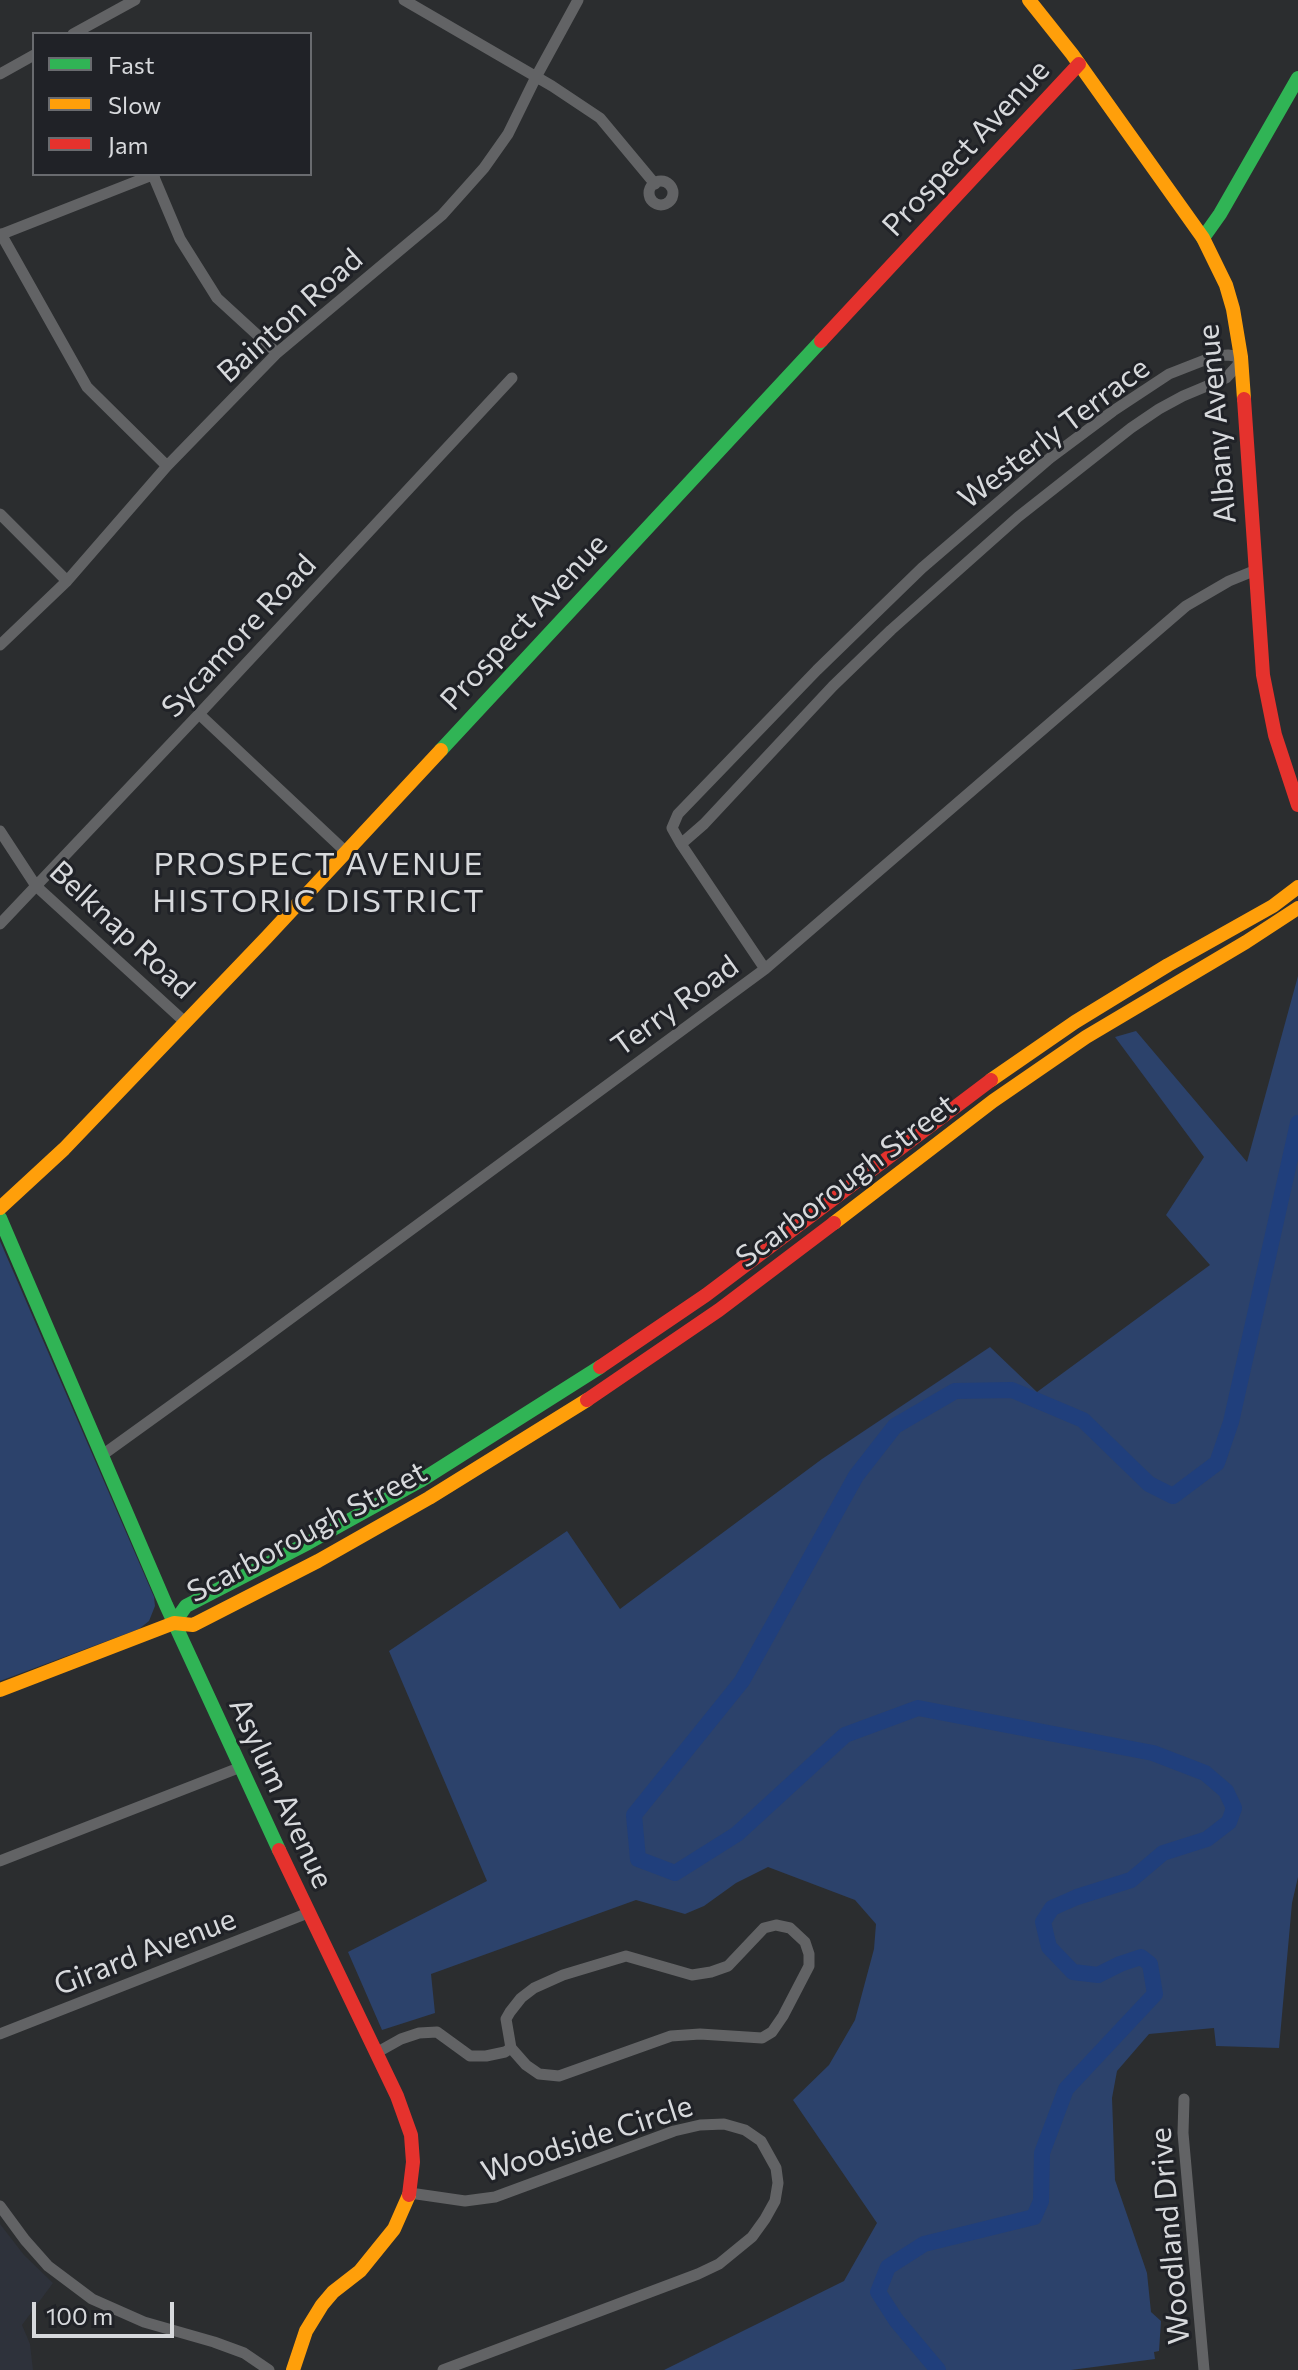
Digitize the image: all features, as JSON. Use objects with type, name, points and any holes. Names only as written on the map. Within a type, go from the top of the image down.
[{"type":"main road","name":"Albany Avenue","points":[[1029,0],[1079,64],[1203,238],[1226,285],[1241,357],[1267,697],[1275,735],[1298,805]]},
{"type":"main road","name":"Prospect Avenue","points":[[0,1208],[62,1151],[186,1023],[1079,64]]},
{"type":"main road","points":[[1203,238],[1298,78]]},
{"type":"main road","name":"Scarborough Street","points":[[1298,887],[1262,912],[1075,1022],[984,1085],[706,1295],[578,1382],[420,1481],[186,1606],[174,1623],[193,1625],[318,1561],[429,1498],[590,1398],[719,1310],[993,1101],[1086,1037],[1298,908]]},
{"type":"main road","points":[[1075,1022],[1086,1037]]},
{"type":"main road","points":[[984,1085],[993,1101]]},
{"type":"main road","points":[[844,1192],[856,1207]]},
{"type":"main road","name":"Asylum Avenue","points":[[0,1218],[174,1623],[308,1913],[397,2096],[411,2135],[413,2162],[410,2193],[394,2229],[360,2271],[333,2292],[314,2316],[293,2370]]},
{"type":"main road","points":[[706,1295],[719,1310]]},
{"type":"main road","points":[[578,1382],[590,1398]]},
{"type":"main road","points":[[420,1481],[429,1498]]},
{"type":"main road","points":[[308,1543],[318,1561]]},
{"type":"main road","points":[[0,1690],[174,1623]]},
{"type":"street","points":[[77,32],[135,0]]},
{"type":"street","points":[[404,0],[600,118],[655,184]]},
{"type":"street","name":"Bainton Road","points":[[0,645],[67,581],[167,466],[277,353],[442,215],[484,168],[508,134],[578,0]]},
{"type":"street","points":[[0,74],[32,56]]},
{"type":"street","points":[[149,176],[1,234],[87,387],[167,466]]},
{"type":"street","points":[[155,176],[180,239],[217,298],[277,353]]},
{"type":"street","name":"Westerly Terrace","points":[[1215,356],[1241,357],[1226,378],[1183,396],[1140,422],[1018,517],[833,686],[704,824],[681,844],[672,828],[678,814],[817,670],[922,568],[1050,458],[1113,411],[1169,374],[1215,356]]},
{"type":"street","name":"Sycamore Road","points":[[0,924],[512,378]]},
{"type":"street","points":[[0,514],[67,581]]},
{"type":"street","name":"Terry Road","points":[[101,1456],[765,969],[1186,606],[1229,581],[1256,570]]},
{"type":"street","points":[[199,714],[346,852]]},
{"type":"street","name":"Belknap Road","points":[[0,831],[36,886],[186,1023]]},
{"type":"street","points":[[681,844],[765,969]]},
{"type":"street","points":[[0,1861],[241,1767]]},
{"type":"street","name":"Girard Avenue","points":[[0,2034],[308,1913]]},
{"type":"street","points":[[776,1925],[790,1928],[805,1942],[809,1966],[783,2016],[772,2032],[762,2038],[700,2034],[671,2036],[559,2076],[539,2074],[511,2048],[506,2019],[510,2012],[534,1988],[563,1975],[626,1956],[692,1975],[711,1972],[728,1966],[764,1928],[776,1925]]},
{"type":"street","points":[[376,2053],[401,2039],[419,2033],[437,2032],[470,2056],[486,2056],[511,2048]]},
{"type":"street","name":"Woodland Drive","points":[[1184,2099],[1183,2133],[1204,2370]]},
{"type":"street","name":"Woodside Circle","points":[[410,2193],[465,2201],[495,2197],[674,2131],[700,2125],[724,2124],[745,2130],[761,2141],[776,2168],[778,2183],[770,2210],[752,2237],[719,2264],[443,2370]]},
{"type":"street","points":[[0,2206],[48,2266],[92,2299],[134,2319],[244,2353],[269,2370]]},
{"type":"shaded area","points":[[1298,976],[1298,1877],[1292,1903],[1279,2048],[1216,2046],[1214,2028],[1149,2034],[1117,2071],[1112,2098],[1115,2180],[1147,2273],[1151,2312],[1161,2321],[1159,2351],[1154,2352],[1155,2359],[1071,2370],[664,2370],[844,2281],[877,2223],[793,2100],[829,2065],[855,2020],[874,1949],[876,1924],[855,1900],[768,1867],[736,1883],[704,1906],[685,1914],[636,1900],[431,1974],[435,2013],[382,2030],[348,1952],[487,1881],[389,1651],[567,1531],[620,1609],[822,1459],[990,1347],[1037,1392],[1210,1265],[1166,1215],[1204,1157],[1115,1037],[1136,1031],[1247,1162]]},
{"type":"shaded area","points":[[0,1241],[154,1597],[155,1606],[149,1621],[139,1629],[0,1681]]},
{"type":"shaded area","points":[[0,2224],[24,2255],[53,2283],[22,2325],[30,2344],[33,2370],[0,2370]]},
{"type":"waterway","points":[[938,2370],[896,2320],[878,2292],[888,2267],[924,2244],[1034,2217],[1041,2201],[1042,2153],[1066,2089],[1155,1994],[1150,1964],[1141,1957],[1098,1975],[1073,1972],[1049,1947],[1043,1922],[1052,1908],[1131,1880],[1163,1853],[1207,1839],[1229,1822],[1234,1808],[1226,1791],[1205,1773],[1153,1753],[918,1708],[845,1735],[737,1834],[675,1873],[638,1859],[634,1815],[742,1681],[856,1476],[895,1426],[955,1391],[1012,1390],[1083,1420],[1149,1484],[1173,1496],[1217,1463],[1231,1422],[1298,1123]]},
{"type":"traffic: fast","points":[[1203,238],[1298,78]]},
{"type":"traffic: fast","points":[[441,750],[821,341]]},
{"type":"traffic: fast","points":[[0,1218],[166,1605],[279,1850]]},
{"type":"traffic: fast","points":[[174,1623],[186,1606],[420,1481],[600,1367]]},
{"type":"traffic: slow","points":[[1029,0],[1072,54],[1203,238],[1226,285],[1233,309],[1244,399]]},
{"type":"traffic: slow","points":[[0,1208],[64,1149],[441,750]]},
{"type":"traffic: slow","points":[[991,1080],[1075,1022],[1273,906],[1298,887]]},
{"type":"traffic: slow","points":[[834,1223],[993,1101],[1086,1037],[1298,908]]},
{"type":"traffic: slow","points":[[0,1690],[174,1623],[193,1625],[318,1561],[429,1498],[587,1400]]},
{"type":"traffic: slow","points":[[293,2370],[306,2331],[322,2305],[360,2271],[394,2229],[409,2195]]},
{"type":"traffic: jam","points":[[821,341],[1079,64]]},
{"type":"traffic: jam","points":[[1244,399],[1263,675],[1275,735],[1298,805]]},
{"type":"traffic: jam","points":[[600,1367],[706,1295],[991,1080]]},
{"type":"traffic: jam","points":[[587,1400],[719,1310],[834,1223]]},
{"type":"traffic: jam","points":[[279,1850],[397,2096],[411,2135],[413,2162],[409,2195]]},
{"type":"district","name":"PROSPECT AVENUE HISTORIC DISTRICT","points":[[319,882]]}]
